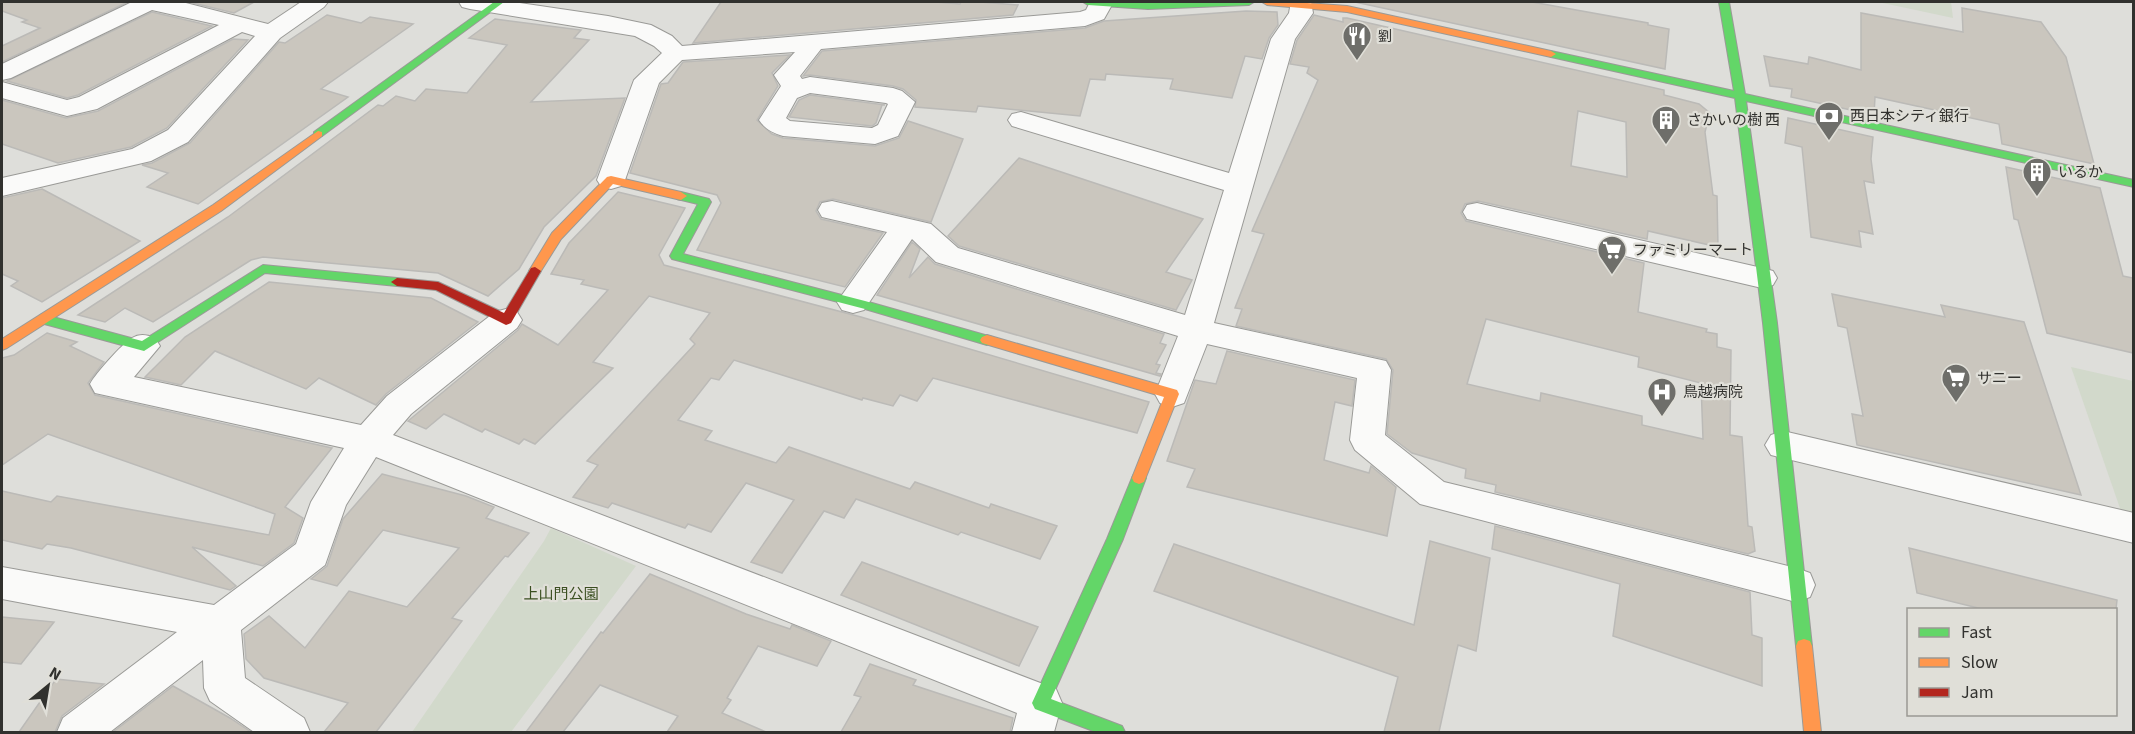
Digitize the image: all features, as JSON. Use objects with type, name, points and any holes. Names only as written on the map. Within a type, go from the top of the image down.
[{"type":"street","points":[[2,73],[149,2],[200,12],[271,33]]},
{"type":"street","points":[[2,187],[141,155],[178,136],[271,33],[316,2]]},
{"type":"street","points":[[470,2],[497,3],[642,30],[663,41],[676,53]]},
{"type":"street","points":[[78,732],[312,554],[329,502],[368,440],[399,405],[506,320],[556,237],[611,180],[647,80],[676,53],[809,44],[1085,19],[1096,14],[1095,2],[1148,6],[1249,2]]},
{"type":"street","points":[[1267,2],[1347,9],[2133,184]]},
{"type":"street","points":[[1724,2],[1741,98],[1783,445],[1813,732]]},
{"type":"street","points":[[5,340],[217,208],[497,3]]},
{"type":"street","points":[[1037,718],[1115,539],[1196,330],[1283,39],[1301,13],[1301,4]]},
{"type":"street","points":[[2,90],[67,108],[88,103],[239,24]]},
{"type":"street","points":[[795,88],[787,75],[809,51],[809,44]]},
{"type":"street","points":[[1021,120],[1239,185]]},
{"type":"street","points":[[611,180],[705,202],[676,256],[853,302],[1172,394]]},
{"type":"street","points":[[832,210],[921,231],[947,255],[1196,330],[1374,370],[1367,440],[1433,494],[1796,585]]},
{"type":"street","points":[[1477,213],[1762,278]]},
{"type":"street","points":[[853,302],[906,227]]},
{"type":"street","points":[[506,320],[438,286],[263,269],[144,346],[106,384],[368,440],[1037,718],[1116,732]]},
{"type":"street","points":[[42,319],[144,346]]},
{"type":"street","points":[[1783,445],[2133,528]]},
{"type":"street","points":[[2,583],[220,623]]},
{"type":"street","points":[[220,623],[225,688],[289,732]]},
{"type":"green space","points":[[1878,2],[1951,2],[1953,18]]},
{"type":"green space","points":[[2071,367],[2133,381],[2133,517],[2122,514]]},
{"type":"green space","name":"上山門公園","points":[[551,528],[636,566],[511,732],[412,732],[544,541]]},
{"type":"building","points":[[2,2],[128,2],[2,62],[2,46],[40,28],[22,22],[27,20],[2,11]]},
{"type":"building","points":[[189,2],[254,2],[234,13]]},
{"type":"building","points":[[721,2],[960,4],[961,2],[980,2],[1018,5],[1013,15],[693,43]]},
{"type":"building","points":[[1355,2],[1532,2],[1648,23],[1648,25],[1669,29],[1665,69]]},
{"type":"building","points":[[1962,8],[2041,22],[2066,57],[2094,164],[2002,144],[1999,124],[1875,97],[1874,115],[1791,97],[1792,89],[1770,86],[1764,56],[1808,64],[1809,57],[1861,70],[1861,13],[1963,32]]},
{"type":"building","points":[[1246,11],[1277,12],[1278,25],[1269,38],[1262,59],[1245,56],[1232,98],[1170,89],[1173,79],[1106,74],[1105,80],[1090,79],[1080,116],[978,106],[976,112],[915,107],[916,100],[903,89],[893,86],[803,76],[822,51],[1085,28],[1104,21]]},
{"type":"building","points":[[152,12],[212,26],[78,95],[67,98],[7,81]]},
{"type":"building","points":[[327,15],[361,23],[370,17],[413,24],[321,89],[348,97],[198,204],[147,187],[168,173],[142,165],[152,163],[190,143],[279,42],[285,43]]},
{"type":"building","points":[[1314,15],[1343,22],[1343,18],[1347,18],[1664,90],[1664,95],[1699,104],[1710,113],[1705,132],[1713,195],[1717,196],[1718,247],[1648,231],[1647,239],[1478,201],[1465,204],[1461,213],[1466,221],[1644,263],[1638,312],[1707,329],[1706,332],[1717,334],[1717,347],[1731,350],[1730,435],[1742,437],[1748,526],[1752,527],[1755,551],[1748,554],[1495,492],[1496,485],[1465,478],[1466,469],[1412,453],[1387,434],[1393,370],[1386,359],[1236,326],[1242,309],[1235,308],[1264,234],[1252,231],[1318,80],[1307,73],[1309,67],[1290,64],[1297,40]],"holes":[[[1578,111],[1626,122],[1627,177],[1571,166]],[[1486,319],[1639,357],[1638,367],[1701,383],[1703,439],[1642,425],[1642,416],[1541,393],[1540,401],[1467,384]]]},
{"type":"building","points":[[495,19],[581,30],[574,38],[589,40],[531,102],[625,98],[596,176],[544,227],[519,269],[488,296],[438,273],[263,257],[251,260],[153,322],[125,308],[105,322],[78,315],[228,217],[378,105],[383,106],[396,96],[415,101],[426,89],[467,93],[507,45],[469,38]]},
{"type":"building","points":[[233,39],[248,40],[167,128],[131,147],[58,163],[2,144],[2,100],[66,118],[98,111]]},
{"type":"building","points":[[790,55],[772,73],[778,86],[757,120],[772,134],[783,138],[875,146],[899,138],[908,121],[963,139],[931,222],[833,199],[820,202],[816,211],[821,219],[883,233],[845,287],[697,250],[721,203],[717,195],[630,173],[661,84],[668,83],[683,62]]},
{"type":"building","points":[[810,95],[885,105],[882,105],[876,123],[872,126],[789,117],[799,100]]},
{"type":"building","points":[[1788,118],[1873,137],[1871,159],[1874,183],[1864,181],[1873,234],[1859,231],[1861,247],[1811,237],[1802,147],[1785,143]]},
{"type":"building","points":[[1019,158],[1203,219],[1166,272],[1192,280],[1176,310],[959,246],[948,236]]},
{"type":"building","points":[[2006,167],[2100,188],[2123,276],[2133,278],[2133,353],[2047,333],[2018,220],[2014,219]]},
{"type":"building","points":[[42,189],[140,241],[42,302],[11,286],[18,281],[2,274],[2,198]]},
{"type":"building","points":[[618,192],[685,208],[659,255],[664,265],[861,317],[1149,402],[1137,433],[933,378],[917,401],[900,395],[893,406],[863,398],[862,400],[734,360],[719,380],[711,378],[678,420],[712,431],[705,440],[776,463],[789,447],[910,489],[915,482],[989,508],[991,504],[1057,526],[1040,559],[961,532],[958,535],[856,499],[844,518],[824,511],[782,573],[751,562],[794,500],[746,483],[711,532],[688,524],[685,528],[612,503],[608,508],[573,497],[598,465],[587,461],[695,344],[690,339],[710,313],[649,296],[593,362],[613,368],[535,444],[524,439],[519,444],[485,429],[482,432],[444,414],[426,429],[408,421],[518,330],[522,324],[558,345],[608,290],[581,284],[584,280],[551,274],[569,243]]},
{"type":"building","points":[[912,242],[920,249],[909,278],[928,257],[935,264],[1164,334],[1160,343],[1166,345],[1156,364],[1160,365],[1156,373],[1161,374],[1160,376],[877,295]]},
{"type":"building","points":[[269,282],[431,298],[478,322],[386,394],[376,405],[319,378],[306,389],[215,351],[181,385],[145,377],[185,337]]},
{"type":"building","name":"サニー","points":[[1832,294],[1945,317],[1941,305],[2024,322],[2081,495],[1857,445],[1852,414],[1863,416],[1847,328],[1838,326]]},
{"type":"building","points":[[47,333],[77,342],[70,346],[104,362],[88,383],[95,395],[332,448],[285,507],[303,518],[294,543],[263,566],[192,547],[236,586],[230,590],[71,548],[47,544],[42,549],[2,540],[2,491],[51,502],[57,496],[269,535],[275,514],[48,434],[2,465],[2,358],[14,355]]},
{"type":"building","points":[[1227,351],[1355,380],[1352,406],[1335,402],[1324,460],[1369,473],[1371,466],[1396,487],[1387,536],[1187,487],[1195,469],[1167,461],[1195,380],[1216,384]]},
{"type":"building","points":[[382,474],[466,496],[494,507],[486,518],[529,533],[508,557],[505,556],[452,618],[462,621],[376,732],[324,732],[348,703],[264,678],[246,659],[244,634],[269,616],[305,648],[349,591],[407,607],[459,548],[383,530],[337,586],[311,579],[327,566],[343,519]]},
{"type":"building","points":[[1495,526],[1750,592],[1752,635],[1762,638],[1762,686],[1613,636],[1620,584],[1492,549]]},
{"type":"building","points":[[1430,541],[1490,558],[1476,651],[1458,645],[1439,732],[1384,732],[1398,677],[1154,591],[1174,544],[1414,625]]},
{"type":"building","points":[[1909,548],[2117,600],[2116,608],[1978,608],[1917,593]]},
{"type":"building","points":[[862,562],[1038,627],[1019,666],[841,595]]},
{"type":"building","points":[[650,574],[746,614],[790,629],[792,625],[831,641],[817,666],[758,646],[727,698],[731,700],[722,713],[766,732],[667,732],[678,716],[600,685],[563,732],[526,732],[601,632],[603,633]]},
{"type":"building","points":[[2,617],[54,622],[21,664],[2,662]]},
{"type":"building","points":[[870,664],[916,680],[913,685],[1013,718],[1010,732],[841,732],[861,697],[854,695]]},
{"type":"building","points":[[56,679],[104,684],[62,716],[55,732],[19,732]]},
{"type":"building","points":[[173,686],[230,718],[251,732],[113,732]]},
{"type":"traffic: fast","points":[[318,134],[499,2]]},
{"type":"traffic: fast","points":[[1088,2],[1148,6],[1249,2]]},
{"type":"traffic: fast","points":[[1724,2],[1760,243],[1804,646]]},
{"type":"traffic: fast","points":[[1551,54],[2134,184]]},
{"type":"traffic: fast","points":[[681,196],[705,202],[676,256],[865,305],[987,340]]},
{"type":"traffic: fast","points":[[42,319],[144,346],[263,269],[397,282]]},
{"type":"traffic: fast","points":[[1116,732],[1041,703],[1115,539],[1139,478]]},
{"type":"traffic: slow","points":[[1267,2],[1347,9],[1551,54]]},
{"type":"traffic: slow","points":[[2,345],[217,208],[318,134]]},
{"type":"traffic: slow","points":[[535,271],[556,236],[611,180],[681,196]]},
{"type":"traffic: slow","points":[[987,340],[1172,394],[1139,478]]},
{"type":"traffic: slow","points":[[1804,646],[1813,732]]},
{"type":"traffic: jam","points":[[397,282],[438,286],[506,320],[535,271]]},
{"type":"place","name":"劉","points":[[1357,62]]},
{"type":"place","name":"西日本シティ銀行","points":[[1829,142]]},
{"type":"place","name":"さかいの樹 西","points":[[1666,146]]},
{"type":"place","name":"いるか","points":[[2037,198]]},
{"type":"place","name":"ファミリーマート","points":[[1612,276]]},
{"type":"place","name":"サニー","points":[[1956,404]]},
{"type":"place","name":"鳥越病院","points":[[1662,418]]}]
